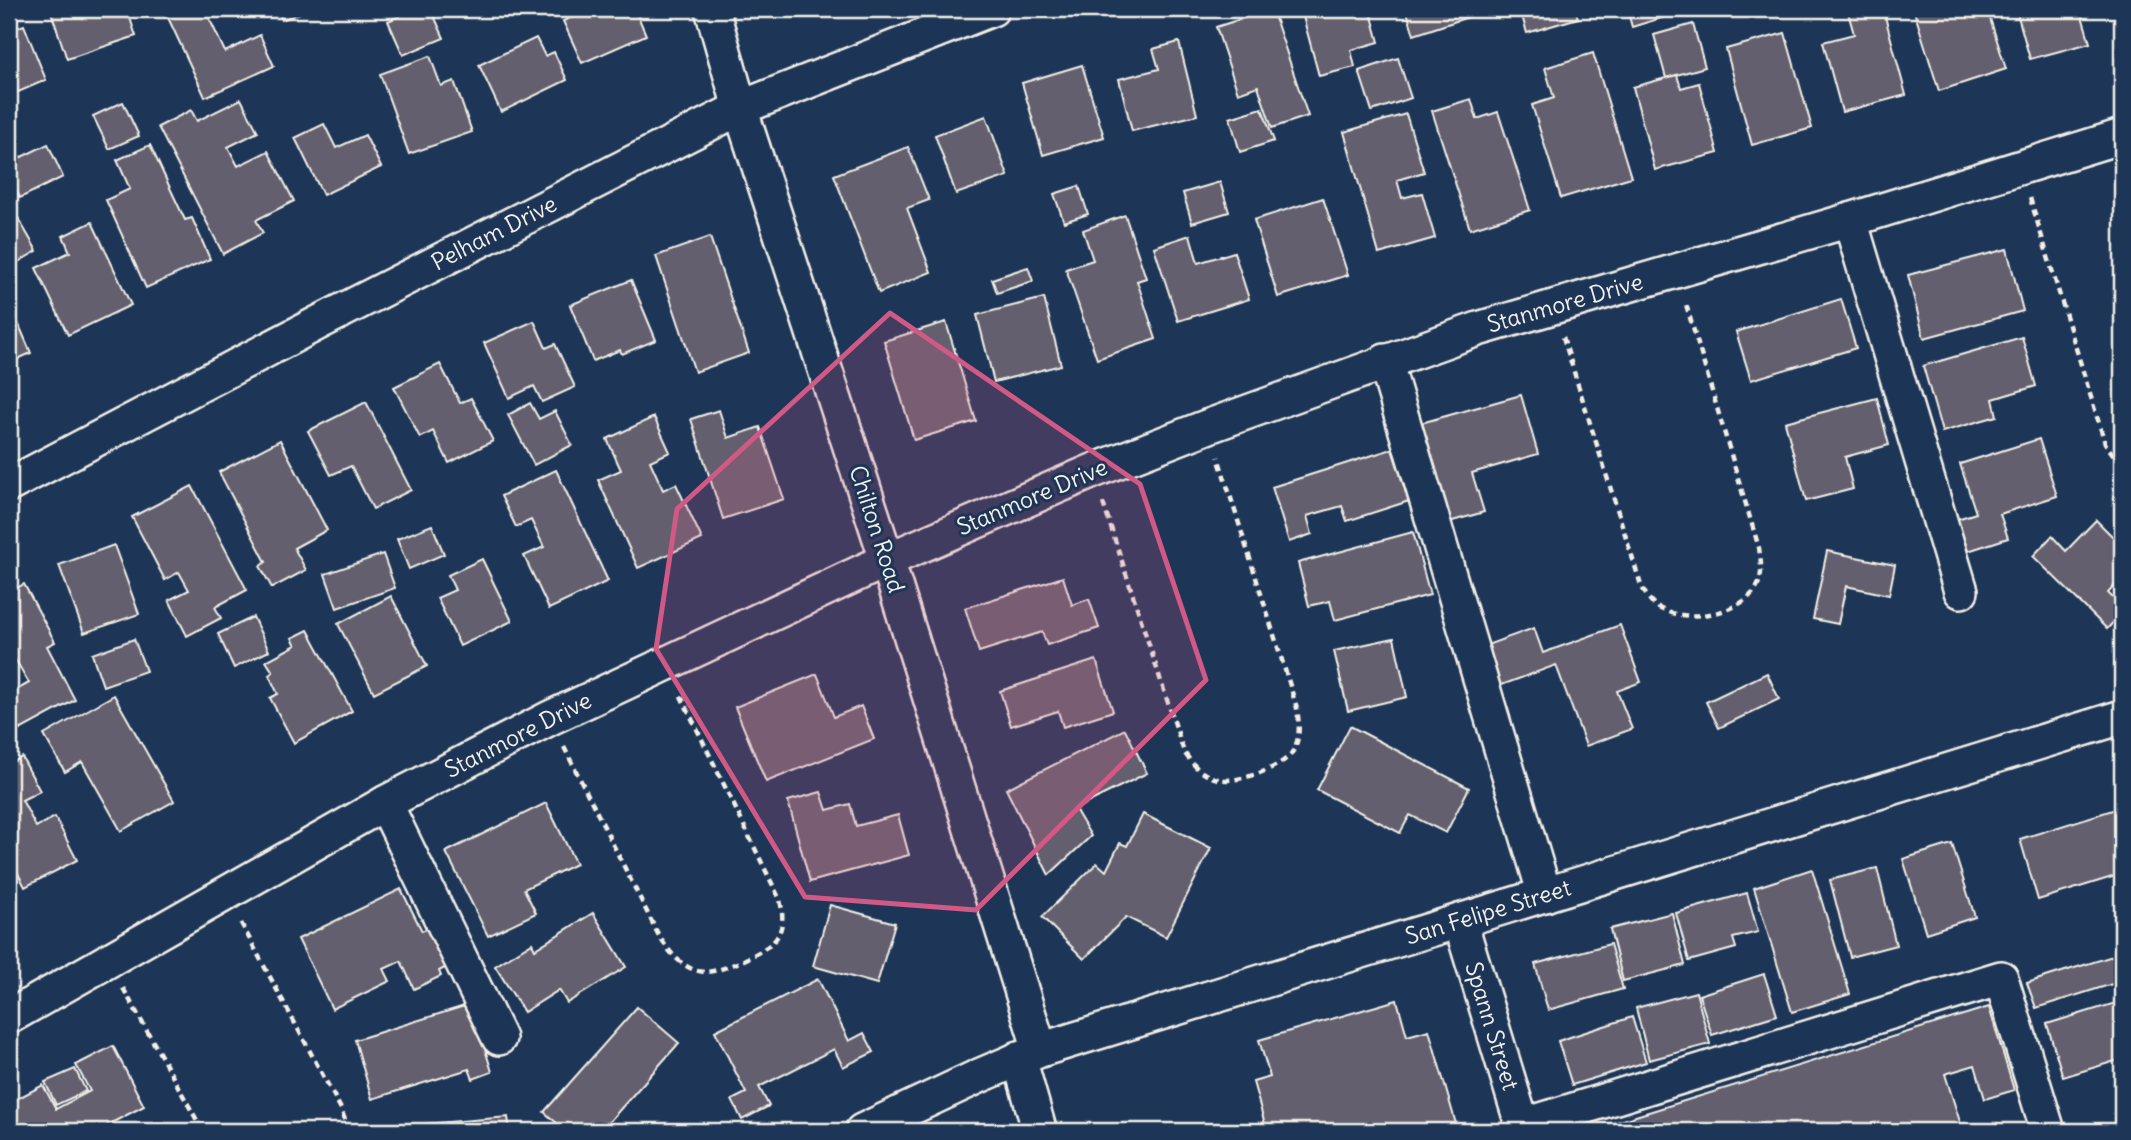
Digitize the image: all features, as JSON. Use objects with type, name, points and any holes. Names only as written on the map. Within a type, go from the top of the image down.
[{"type":"street","name":"Chilton Road","points":[[712,9],[740,108],[887,560],[1030,1054],[1039,1129]]},
{"type":"street","name":"Pelham Drive","points":[[9,485],[320,321],[740,108],[992,9]]},
{"type":"street","name":"Stanmore Drive","points":[[9,1017],[385,803],[550,718],[887,560],[1093,471],[1385,361],[1478,329],[1850,220],[2122,136]]},
{"type":"street","points":[[1850,220],[1961,592]]},
{"type":"street","points":[[1385,361],[1545,894]]},
{"type":"street","name":"San Felipe Street","points":[[881,1127],[1030,1054],[2122,718]]},
{"type":"street","points":[[385,803],[499,1038]]},
{"type":"street","name":"Spann Street","points":[[1460,920],[1523,1128]]},
{"type":"street","points":[[1523,1128],[2001,978],[2048,1131]]},
{"type":"path","points":[[2021,167],[2105,443],[2122,467]]},
{"type":"path","points":[[1553,306],[1647,597],[1659,608],[1674,614],[1707,615],[1731,608],[1755,590],[1760,577],[1760,556],[1675,271]]},
{"type":"path","points":[[1093,471],[1184,752],[1195,768],[1219,780],[1256,775],[1291,755],[1300,727],[1297,708],[1209,426]]},
{"type":"path","points":[[550,718],[669,953],[693,969],[704,972],[725,968],[747,958],[773,943],[778,936],[783,913],[780,901],[665,662]]},
{"type":"path","points":[[226,895],[341,1109],[349,1131]]},
{"type":"path","points":[[108,961],[203,1131]]},
{"type":"highlighted area","points":[[890,313],[1140,484],[1206,680],[976,910],[805,897],[656,649],[677,509]]},
{"type":"building","points":[[50,9],[127,9],[136,36],[67,59]]},
{"type":"building","points":[[164,9],[205,9],[225,52],[260,35],[274,66],[205,97]]},
{"type":"building","points":[[277,9],[310,9],[282,20]]},
{"type":"building","points":[[415,9],[431,9],[444,38],[403,55],[388,21]]},
{"type":"building","points":[[591,9],[635,9],[646,35],[582,63],[563,21]]},
{"type":"building","points":[[1272,9],[1308,116],[1272,128],[1258,86],[1238,93],[1216,27]]},
{"type":"building","points":[[1301,9],[1370,9],[1379,42],[1351,50],[1355,67],[1319,76]]},
{"type":"building","points":[[1406,9],[1469,9],[1471,16],[1414,35]]},
{"type":"building","points":[[1520,9],[1575,9],[1578,18],[1527,33]]},
{"type":"building","points":[[1627,9],[1684,9],[1684,11],[1632,27]]},
{"type":"building","points":[[1847,9],[1883,9],[1906,95],[1842,112],[1823,42],[1854,34]]},
{"type":"building","points":[[1987,9],[2006,69],[1939,91],[1914,11]]},
{"type":"building","points":[[2016,9],[2080,9],[2090,43],[2030,59]]},
{"type":"building","points":[[1693,24],[1705,67],[1666,78],[1654,35]]},
{"type":"building","points":[[24,25],[46,80],[9,96],[9,31]]},
{"type":"building","points":[[1785,33],[1812,128],[1752,145],[1726,49]]},
{"type":"building","points":[[536,38],[545,56],[554,52],[567,80],[501,112],[479,65]]},
{"type":"building","points":[[1179,42],[1197,115],[1132,131],[1119,79],[1159,69],[1153,49]]},
{"type":"building","points":[[1593,53],[1631,177],[1561,198],[1532,105],[1554,98],[1545,68]]},
{"type":"building","points":[[430,56],[441,86],[454,81],[472,132],[409,154],[380,74]]},
{"type":"building","points":[[1398,58],[1411,98],[1372,111],[1359,71]]},
{"type":"building","points":[[1082,65],[1104,137],[1043,155],[1022,83]]},
{"type":"building","points":[[1677,75],[1681,88],[1699,83],[1718,153],[1655,170],[1633,87]]},
{"type":"building","points":[[241,99],[258,132],[228,147],[238,166],[268,151],[294,201],[256,220],[263,233],[223,254],[158,127],[191,110],[197,121]]},
{"type":"building","points":[[1471,99],[1477,119],[1498,112],[1530,210],[1470,229],[1432,111]]},
{"type":"building","points":[[123,102],[139,136],[109,149],[93,116]]},
{"type":"building","points":[[1262,108],[1274,141],[1240,152],[1230,118]]},
{"type":"building","points":[[1406,114],[1424,172],[1397,180],[1402,198],[1422,193],[1435,238],[1379,254],[1344,132]]},
{"type":"building","points":[[986,116],[1008,176],[956,194],[935,135]]},
{"type":"building","points":[[324,124],[336,148],[365,135],[381,167],[323,195],[295,138]]},
{"type":"building","points":[[48,144],[63,177],[20,198],[9,174],[9,163]]},
{"type":"building","points":[[150,145],[185,220],[192,218],[210,259],[146,288],[106,200],[130,189],[117,160]]},
{"type":"building","points":[[908,147],[929,200],[907,208],[931,272],[879,293],[834,175]]},
{"type":"building","points":[[1220,182],[1229,212],[1192,223],[1183,193]]},
{"type":"building","points":[[1079,186],[1088,214],[1064,222],[1054,194]]},
{"type":"building","points":[[1323,198],[1348,275],[1278,297],[1254,220]]},
{"type":"building","points":[[1125,215],[1146,278],[1137,281],[1156,339],[1097,359],[1066,269],[1093,260],[1083,230]]},
{"type":"building","points":[[18,218],[37,251],[13,265],[9,258],[9,223]]},
{"type":"building","points":[[92,222],[131,305],[68,335],[36,268],[70,252],[63,236]]},
{"type":"building","points":[[1190,235],[1198,263],[1234,252],[1249,299],[1178,321],[1154,247]]},
{"type":"building","points":[[710,237],[749,353],[695,372],[656,256]]},
{"type":"building","points":[[2007,249],[2023,311],[1924,338],[1908,275]]},
{"type":"building","points":[[1028,267],[1033,281],[997,293],[992,279]]},
{"type":"building","points":[[631,280],[656,340],[622,354],[620,350],[593,361],[570,305]]},
{"type":"building","points":[[1044,298],[1061,365],[994,382],[977,315]]},
{"type":"building","points":[[1841,299],[1856,348],[1751,380],[1736,332]]},
{"type":"building","points":[[9,302],[31,353],[9,363]]},
{"type":"building","points":[[534,321],[546,348],[555,344],[575,387],[542,402],[534,386],[509,398],[484,343]]},
{"type":"building","points":[[946,322],[976,421],[914,440],[884,341]]},
{"type":"building","points":[[2022,337],[2036,386],[1993,399],[1997,416],[1942,432],[1923,366]]},
{"type":"building","points":[[440,364],[460,403],[471,398],[493,441],[449,463],[433,431],[420,438],[394,387]]},
{"type":"building","points":[[1521,395],[1538,454],[1472,473],[1484,512],[1442,524],[1414,425]]},
{"type":"building","points":[[1877,398],[1889,445],[1845,457],[1853,489],[1806,501],[1785,422]]},
{"type":"building","points":[[366,402],[411,490],[373,509],[351,466],[331,475],[308,431]]},
{"type":"building","points":[[530,403],[539,419],[555,411],[572,445],[534,465],[508,415]]},
{"type":"building","points":[[719,410],[728,438],[760,427],[784,499],[723,519],[691,419]]},
{"type":"building","points":[[654,417],[670,452],[650,461],[663,490],[676,484],[702,539],[638,568],[598,480],[621,470],[607,439]]},
{"type":"building","points":[[2039,439],[2057,496],[2000,514],[2008,538],[1968,551],[1957,519],[1976,513],[1960,464]]},
{"type":"building","points":[[280,440],[327,530],[294,548],[306,570],[272,588],[260,566],[266,562],[219,472]]},
{"type":"building","points":[[1392,449],[1409,501],[1347,521],[1342,506],[1307,516],[1312,534],[1289,542],[1272,487]]},
{"type":"building","points":[[556,470],[608,581],[549,609],[524,556],[544,547],[531,520],[516,527],[501,496]]},
{"type":"building","points":[[192,486],[247,590],[215,607],[221,618],[187,636],[169,600],[189,590],[179,572],[165,580],[132,517]]},
{"type":"building","points":[[2096,520],[2122,546],[2122,578],[2108,593],[2122,607],[2122,613],[2107,629],[2033,556],[2052,536],[2066,551]]},
{"type":"building","points":[[432,525],[444,554],[409,569],[397,539]]},
{"type":"building","points":[[1413,532],[1430,595],[1335,620],[1330,601],[1309,606],[1298,563]]},
{"type":"building","points":[[114,545],[139,614],[84,633],[59,565]]},
{"type":"building","points":[[1827,551],[1895,565],[1889,595],[1846,586],[1838,624],[1813,619]]},
{"type":"building","points":[[383,554],[395,588],[337,608],[325,574]]},
{"type":"building","points":[[482,559],[512,621],[460,646],[437,598],[455,590],[448,575]]},
{"type":"building","points":[[1063,577],[1072,605],[1089,599],[1099,628],[1047,645],[1042,632],[979,652],[965,608]]},
{"type":"building","points":[[24,584],[55,642],[47,646],[75,700],[20,730],[9,710],[9,694],[29,683],[15,659],[9,663],[9,592]]},
{"type":"building","points":[[391,596],[427,666],[374,693],[338,624]]},
{"type":"building","points":[[253,617],[269,651],[234,668],[218,634]]},
{"type":"building","points":[[1620,625],[1641,682],[1617,691],[1632,729],[1586,746],[1556,665],[1499,686],[1484,646],[1534,628],[1543,653]]},
{"type":"building","points":[[308,630],[352,711],[294,743],[270,698],[278,694],[269,675],[273,672],[266,661],[296,645],[292,638]]},
{"type":"building","points":[[1394,638],[1407,697],[1348,711],[1334,651]]},
{"type":"building","points":[[134,639],[146,671],[103,686],[92,654]]},
{"type":"building","points":[[1096,660],[1113,711],[1063,727],[1058,711],[1011,726],[1000,691]]},
{"type":"building","points":[[1767,673],[1779,699],[1719,728],[1706,702]]},
{"type":"building","points":[[817,674],[834,717],[861,706],[874,739],[766,782],[735,707]]},
{"type":"building","points":[[114,695],[174,801],[121,831],[82,762],[65,772],[44,735]]},
{"type":"building","points":[[1350,726],[1469,788],[1446,833],[1410,815],[1400,833],[1317,790]]},
{"type":"building","points":[[1125,729],[1147,773],[1075,809],[1091,836],[1049,875],[1006,789]]},
{"type":"building","points":[[22,757],[40,791],[22,800],[36,827],[55,817],[77,860],[25,887],[9,856],[9,764]]},
{"type":"building","points":[[821,792],[827,810],[850,804],[856,826],[898,815],[909,855],[810,882],[788,801]]},
{"type":"building","points":[[546,803],[576,864],[524,889],[536,913],[488,936],[446,852]]},
{"type":"building","points":[[2122,807],[2122,874],[2038,900],[2020,839]]},
{"type":"building","points":[[1143,814],[1211,848],[1166,937],[1126,917],[1084,959],[1042,917],[1097,863],[1106,871],[1120,843],[1127,846]]},
{"type":"building","points":[[1952,844],[1975,917],[1926,933],[1903,859]]},
{"type":"building","points":[[1877,868],[1896,945],[1850,957],[1830,880]]},
{"type":"building","points":[[1812,869],[1850,994],[1792,1012],[1754,888]]},
{"type":"building","points":[[401,889],[422,931],[437,924],[456,962],[439,971],[441,976],[414,989],[401,961],[384,969],[390,981],[332,1009],[298,939]]},
{"type":"building","points":[[1747,893],[1758,932],[1733,938],[1736,948],[1689,961],[1676,913]]},
{"type":"building","points":[[830,905],[895,923],[877,984],[813,966]]},
{"type":"building","points":[[593,913],[626,967],[567,1003],[559,990],[524,1012],[495,966],[532,943],[535,949]]},
{"type":"building","points":[[1672,913],[1685,965],[1623,981],[1610,929]]},
{"type":"building","points":[[1610,944],[1623,989],[1548,1010],[1535,964]]},
{"type":"building","points":[[2122,953],[2122,981],[2036,1008],[2027,983]]},
{"type":"building","points":[[1764,974],[1777,1015],[1712,1035],[1699,995]]},
{"type":"building","points":[[818,979],[849,1041],[864,1033],[874,1052],[843,1067],[834,1049],[759,1087],[769,1106],[742,1120],[732,1100],[746,1093],[715,1031]]},
{"type":"building","points":[[1696,992],[1710,1044],[1649,1060],[1636,1008]]},
{"type":"building","points":[[1397,1000],[1407,1036],[1429,1030],[1458,1131],[1267,1131],[1253,1082],[1270,1077],[1259,1040]]},
{"type":"building","points":[[2122,1001],[2122,1059],[2063,1077],[2047,1024]]},
{"type":"building","points":[[471,1004],[492,1072],[473,1079],[469,1069],[372,1099],[355,1040]]},
{"type":"building","points":[[637,1007],[679,1043],[601,1131],[566,1131],[544,1112]]},
{"type":"building","points":[[1989,1007],[2014,1090],[1985,1099],[1975,1065],[1945,1074],[1961,1125],[1941,1131],[1587,1131]]},
{"type":"building","points":[[1632,1017],[1646,1062],[1572,1085],[1558,1041]]},
{"type":"building","points":[[113,1046],[144,1106],[96,1131],[23,1131],[9,1103],[43,1085],[56,1109],[90,1091],[76,1065]]},
{"type":"building","points":[[75,1069],[86,1091],[56,1105],[45,1082]]},
{"type":"building","points":[[508,1117],[510,1131],[390,1131],[389,1127]]}]
